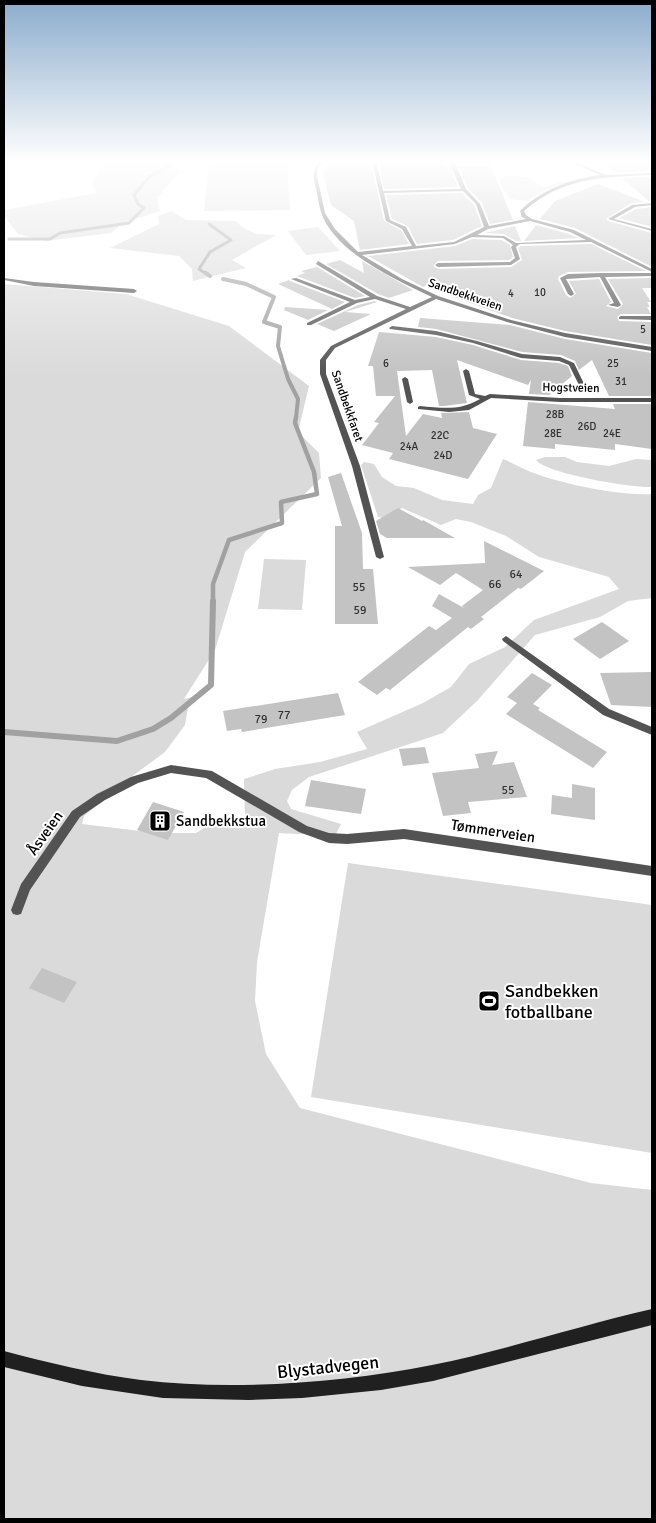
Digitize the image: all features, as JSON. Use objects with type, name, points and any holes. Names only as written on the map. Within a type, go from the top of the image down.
[{"type":"main road","name":"Blystadvegen","points":[[4,1358],[61,1374],[155,1389],[272,1392],[382,1382],[432,1373],[490,1360],[616,1325],[652,1317]]},
{"type":"street","name":"Sandbekkveien","points":[[335,232],[357,254],[400,280],[436,297],[509,321],[565,335],[652,349]]},
{"type":"street","points":[[406,232],[414,246]]},
{"type":"street","points":[[357,254],[414,246],[455,244],[480,232]]},
{"type":"street","points":[[574,232],[652,271]]},
{"type":"street","points":[[473,236],[504,237],[515,244],[594,241]]},
{"type":"street","points":[[438,265],[510,263],[518,259],[513,247],[515,244]]},
{"type":"street","points":[[318,263],[376,297],[410,309]]},
{"type":"street","points":[[570,294],[564,278],[574,276],[652,275]]},
{"type":"street","points":[[601,276],[618,305],[611,305]]},
{"type":"street","points":[[4,279],[34,284],[134,291]]},
{"type":"street","points":[[294,279],[355,302]]},
{"type":"street","points":[[309,324],[355,302],[376,297]]},
{"type":"street","name":"Sandbekkfaret","points":[[380,557],[356,466],[328,389],[322,366],[326,353],[333,347],[436,297]]},
{"type":"street","points":[[621,318],[652,318]]},
{"type":"street","points":[[392,328],[455,336],[521,356],[560,359],[572,364],[585,392]]},
{"type":"street","points":[[466,370],[472,395],[486,397]]},
{"type":"street","points":[[405,379],[410,402]]},
{"type":"street","points":[[420,408],[449,410],[468,408],[486,397]]},
{"type":"street","name":"Hogstveien","points":[[486,397],[560,400],[652,400]]},
{"type":"street","points":[[506,639],[606,712],[652,730]]},
{"type":"street","name":"Tømmerveien","points":[[172,769],[208,774],[303,829],[329,838],[347,839],[404,834],[652,871]]},
{"type":"street","name":"Åsveien","points":[[17,910],[25,888],[76,814],[101,797],[135,780],[172,769]]},
{"type":"shaded area","points":[[17,232],[112,232],[46,241]]},
{"type":"shaded area","points":[[143,232],[252,232],[276,235],[232,260],[246,268],[193,281],[192,269],[179,256],[110,248]]},
{"type":"shaded area","points":[[289,232],[323,232],[340,251],[306,255]]},
{"type":"shaded area","points":[[4,284],[126,294],[229,326],[309,386],[298,432],[319,453],[321,478],[245,552],[215,650],[184,699],[199,695],[188,708],[185,725],[165,752],[123,783],[84,816],[82,824],[157,833],[196,833],[217,820],[252,820],[245,816],[244,779],[275,769],[320,762],[367,749],[357,732],[423,703],[451,687],[469,664],[505,647],[534,620],[619,589],[609,577],[539,557],[506,536],[471,522],[456,519],[441,525],[402,508],[385,518],[378,517],[361,465],[364,462],[374,464],[382,477],[396,486],[414,488],[442,500],[473,504],[478,495],[491,488],[503,459],[531,472],[574,485],[623,493],[652,494],[652,598],[628,601],[600,617],[535,635],[477,701],[443,733],[309,777],[292,790],[287,801],[291,809],[341,824],[335,836],[279,833],[257,962],[255,1001],[266,1054],[300,1108],[591,1183],[652,1190],[652,1519],[4,1519]]},
{"type":"shaded area","points":[[545,457],[565,457],[577,462],[609,466],[636,459],[652,460],[652,487],[609,483],[572,475],[543,465],[536,460]]},
{"type":"shaded area","points":[[264,559],[306,560],[302,610],[258,609]]},
{"type":"shaded area","name":"Sandbekken fotballbane","points":[[348,863],[652,905],[652,1153],[311,1097]]},
{"type":"building","points":[[356,232],[402,232],[409,244],[360,250]]},
{"type":"building","points":[[411,232],[469,232],[453,240],[417,244]]},
{"type":"building","points":[[517,232],[521,241],[516,241],[504,234],[484,233]]},
{"type":"building","points":[[531,232],[562,232],[579,238],[524,241]]},
{"type":"building","points":[[583,232],[652,233],[652,267]]},
{"type":"building","points":[[472,239],[502,240],[510,245],[513,257],[509,260],[438,261],[433,266],[438,269],[511,267],[522,260],[518,248],[521,246],[591,244],[646,271],[568,272],[559,276],[558,279],[566,295],[570,298],[576,294],[569,281],[599,279],[611,302],[606,306],[618,309],[623,304],[608,279],[652,278],[652,288],[642,288],[651,302],[647,302],[650,307],[647,307],[651,314],[621,314],[617,317],[619,321],[652,322],[652,345],[565,331],[512,318],[427,287],[428,285],[423,287],[368,256],[455,246]]},
{"type":"building","points":[[340,260],[364,273],[362,261],[413,290],[389,298],[378,294],[326,264]]},
{"type":"building","points":[[317,267],[365,296],[355,298],[297,276],[305,273],[301,271]]},
{"type":"building","points":[[289,280],[345,302],[332,309],[278,284]]},
{"type":"building","points":[[377,302],[345,312],[371,314],[334,331],[317,324],[358,305]]},
{"type":"building","points":[[285,307],[328,310],[308,320],[284,310]]},
{"type":"building","points":[[420,318],[510,325],[565,339],[652,353],[652,396],[609,396],[592,360],[579,370],[575,361],[561,355],[522,352],[436,329],[418,327]]},
{"type":"building","points":[[379,332],[436,337],[473,345],[521,360],[559,363],[568,366],[572,376],[549,395],[529,394],[531,380],[528,385],[457,360],[467,403],[439,406],[432,370],[397,371],[406,436],[423,414],[442,418],[441,413],[469,412],[473,428],[497,434],[468,479],[389,459],[393,453],[362,445],[379,423],[374,422],[395,396],[376,396],[373,366],[368,366]]},
{"type":"building","points":[[528,402],[615,409],[613,404],[652,404],[652,449],[615,444],[615,450],[555,444],[555,449],[523,446]]},
{"type":"building","points":[[341,473],[362,533],[363,569],[373,569],[378,624],[335,624],[335,526],[342,526],[328,477]]},
{"type":"building","points":[[398,508],[455,538],[387,538],[380,534],[376,521]]},
{"type":"building","points":[[484,541],[544,571],[521,589],[518,588],[481,617],[484,619],[471,629],[468,627],[390,690],[386,688],[377,695],[358,682],[429,626],[436,630],[452,618],[432,606],[439,594],[464,608],[462,606],[483,590],[456,573],[440,585],[408,567],[485,563]]},
{"type":"building","points":[[602,622],[629,641],[600,659],[573,639]]},
{"type":"building","points":[[652,672],[652,707],[611,705],[600,673]]},
{"type":"building","points":[[532,673],[552,685],[533,704],[540,708],[538,710],[607,752],[593,768],[506,714],[517,703],[507,697]]},
{"type":"building","points":[[338,693],[345,715],[242,732],[241,729],[227,731],[223,711]]},
{"type":"building","points":[[425,747],[429,763],[403,766],[399,749]]},
{"type":"building","points":[[498,751],[492,765],[514,762],[527,797],[468,802],[471,813],[443,816],[432,773],[479,768],[475,754]]},
{"type":"building","points":[[311,780],[366,789],[361,814],[305,806]]},
{"type":"building","points":[[572,784],[595,788],[595,820],[551,814],[552,795],[572,798]]},
{"type":"building","name":"Sandbekkstua","points":[[153,802],[184,812],[168,840],[137,830]]},
{"type":"building","points":[[42,968],[77,982],[64,1003],[29,988]]},
{"type":"waterway","points":[[9,239],[50,239],[60,233],[66,232]]},
{"type":"waterway","points":[[208,275],[199,269],[210,252],[231,240],[220,232]]},
{"type":"waterway","points":[[206,273],[210,276]]},
{"type":"waterway","points":[[223,279],[246,284],[274,297],[264,322],[280,327],[278,346],[288,379],[298,399],[296,418]]},
{"type":"waterway","points":[[213,601],[213,584],[229,540],[282,523],[281,502],[317,494],[314,472],[295,423],[296,417]]},
{"type":"waterway","points":[[4,732],[117,741],[153,729],[171,718],[211,685],[213,601]]},
{"type":"place","name":"Sandbekkstua","points":[[160,821]]},
{"type":"place","name":"Sandbekken fotballbane","points":[[489,1001]]}]
